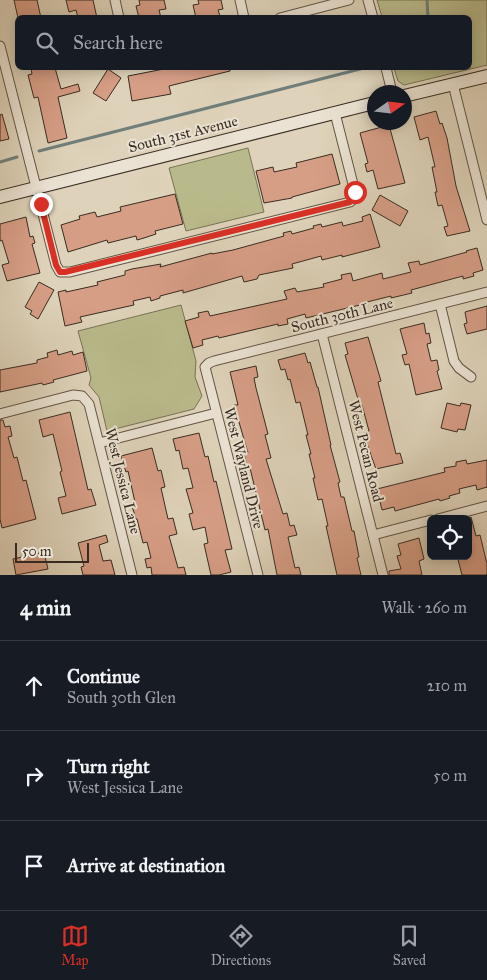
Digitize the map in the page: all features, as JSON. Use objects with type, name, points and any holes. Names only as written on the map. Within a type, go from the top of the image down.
[{"type":"street","points":[[115,0],[118,15]]},
{"type":"street","points":[[240,0],[243,15]]},
{"type":"street","points":[[292,15],[349,0]]},
{"type":"street","points":[[368,0],[372,15]]},
{"type":"street","points":[[0,46],[56,265],[60,272],[79,270],[350,202],[354,198],[355,192],[335,113]]},
{"type":"street","points":[[386,70],[390,85]]},
{"type":"street","points":[[412,94],[487,76]]},
{"type":"street","points":[[453,84],[487,220]]},
{"type":"street","points":[[0,89],[10,86]]},
{"type":"street","name":"South 31st Avenue","points":[[0,197],[367,105]]},
{"type":"street","name":"South 30th Lane","points":[[205,367],[214,361],[487,292]]},
{"type":"street","points":[[440,304],[454,360],[459,368],[471,377]]},
{"type":"street","name":"West Pecan Road","points":[[322,334],[383,575]]},
{"type":"street","name":"West Wayland Drive","points":[[205,367],[258,575]]},
{"type":"street","name":"West Jessica Lane","points":[[0,414],[73,396],[82,396],[90,404],[132,575]]},
{"type":"street","points":[[99,443],[216,413]]},
{"type":"street","points":[[453,515],[487,506]]},
{"type":"street","points":[[373,535],[427,521]]},
{"type":"green space","points":[[377,0],[487,0],[487,65],[472,69],[472,15],[381,15]]},
{"type":"green space","points":[[395,70],[466,70],[404,85],[398,81]]},
{"type":"green space","points":[[248,148],[264,212],[186,231],[169,168]]},
{"type":"green space","points":[[181,305],[196,361],[195,377],[202,396],[194,409],[107,431],[99,397],[89,385],[91,378],[78,331]]},
{"type":"building","points":[[14,0],[37,0],[40,15],[17,15]]},
{"type":"building","points":[[66,0],[93,0],[96,15],[77,15],[76,10],[69,12]]},
{"type":"building","points":[[139,0],[164,0],[166,9],[159,10],[160,15],[138,15],[136,6],[140,5]]},
{"type":"building","points":[[198,0],[221,0],[223,9],[218,10],[220,15],[195,15],[193,5],[199,4]]},
{"type":"building","points":[[31,70],[56,70],[61,89],[78,84],[80,91],[58,97],[67,138],[48,143],[38,97],[34,98],[28,75],[32,74]]},
{"type":"building","points":[[107,70],[121,78],[106,101],[93,93]]},
{"type":"building","points":[[159,70],[230,70],[169,86],[171,94],[132,101],[128,76]]},
{"type":"building","points":[[436,111],[447,138],[456,186],[470,231],[447,236],[444,227],[448,226],[442,205],[438,206],[435,192],[437,192],[432,167],[435,167],[428,137],[420,140],[414,117]]},
{"type":"building","points":[[2,114],[9,139],[0,141],[0,115]]},
{"type":"building","points":[[371,130],[390,130],[405,183],[378,189],[373,170],[367,172],[365,164],[368,163],[360,133]]},
{"type":"building","points":[[332,154],[340,184],[292,198],[264,203],[256,171],[273,167],[274,172],[297,167],[296,163]]},
{"type":"building","points":[[175,194],[183,224],[155,231],[156,234],[137,240],[136,236],[108,243],[107,240],[68,252],[61,225],[80,219],[79,216],[95,212],[97,217],[121,211],[120,207]]},
{"type":"building","points":[[380,195],[408,211],[400,226],[372,210]]},
{"type":"building","points":[[370,214],[380,247],[342,257],[342,255],[322,260],[321,256],[292,264],[293,268],[259,275],[257,279],[244,282],[242,276],[183,293],[183,290],[160,296],[160,298],[151,301],[150,297],[133,301],[134,305],[80,317],[82,322],[65,326],[58,292],[98,285],[97,282],[125,275],[125,271],[132,269],[161,264],[160,267],[212,253],[233,250],[284,236],[283,233],[291,231],[292,234],[321,224],[322,227],[342,222],[343,226],[363,221],[362,217]]},
{"type":"building","points":[[26,217],[30,237],[33,236],[35,243],[32,244],[40,273],[7,281],[2,265],[9,263],[2,240],[0,241],[0,224]]},
{"type":"building","points":[[477,248],[483,270],[473,273],[474,276],[463,279],[463,276],[411,290],[412,293],[391,298],[391,296],[306,318],[305,314],[287,319],[288,324],[278,326],[278,324],[219,338],[218,336],[202,340],[203,345],[193,348],[185,321],[199,317],[198,313],[208,311],[210,316],[287,299],[284,291],[295,288],[297,292],[324,287],[323,284],[342,279],[341,275],[351,273],[353,281],[382,273],[383,279],[411,272],[408,263],[419,261],[420,265]]},
{"type":"building","points":[[39,282],[54,290],[38,319],[30,314],[32,311],[25,307]]},
{"type":"building","points":[[487,306],[487,329],[467,334],[464,324],[467,323],[465,312]]},
{"type":"building","points":[[424,323],[426,334],[429,333],[431,343],[427,344],[431,361],[437,360],[439,370],[437,371],[442,389],[416,395],[409,364],[405,365],[402,355],[407,354],[400,329]]},
{"type":"building","points":[[368,337],[381,381],[378,382],[396,454],[400,453],[403,463],[376,469],[368,447],[365,432],[369,431],[362,405],[360,406],[345,355],[348,354],[345,343]]},
{"type":"building","points":[[57,350],[58,355],[72,351],[73,355],[83,352],[87,371],[53,380],[54,382],[43,385],[42,383],[0,392],[0,370],[37,363],[37,360],[48,357],[47,353]]},
{"type":"building","points":[[305,353],[318,387],[340,482],[338,483],[341,497],[344,497],[352,531],[354,531],[361,575],[337,575],[322,499],[318,500],[313,478],[315,478],[306,435],[308,435],[300,402],[296,403],[290,379],[288,380],[285,369],[281,370],[278,360]]},
{"type":"building","points":[[256,366],[258,377],[254,378],[268,434],[265,435],[271,458],[266,459],[283,514],[287,513],[290,526],[294,525],[297,535],[288,537],[295,568],[299,567],[301,575],[277,575],[268,529],[265,530],[249,464],[247,465],[244,454],[248,453],[234,405],[238,405],[230,372]]},
{"type":"building","points":[[447,403],[460,406],[461,403],[471,405],[465,430],[458,429],[457,432],[441,428]]},
{"type":"building","points":[[70,412],[88,490],[91,489],[96,505],[62,514],[58,498],[66,496],[53,434],[43,437],[39,420]]},
{"type":"building","points":[[0,420],[3,420],[5,427],[10,426],[12,436],[8,437],[14,458],[17,457],[23,481],[26,480],[36,519],[2,528],[0,519]]},
{"type":"building","points":[[199,433],[205,457],[208,456],[214,482],[216,481],[232,549],[225,550],[231,572],[219,575],[211,575],[204,544],[208,543],[205,527],[193,530],[189,514],[193,513],[186,489],[193,488],[188,468],[183,469],[179,450],[176,451],[173,439]]},
{"type":"building","points":[[152,448],[158,471],[161,470],[165,487],[161,488],[168,519],[173,518],[177,534],[169,536],[178,568],[184,567],[186,575],[152,575],[151,567],[147,568],[145,559],[151,558],[147,542],[143,543],[131,503],[135,502],[128,471],[126,472],[121,456]]},
{"type":"building","points":[[466,460],[467,464],[487,460],[487,487],[477,490],[476,485],[459,489],[460,493],[440,501],[439,499],[395,511],[394,507],[382,510],[377,489],[445,472],[444,468],[456,466],[456,462]]},
{"type":"building","points":[[472,521],[476,536],[480,535],[487,564],[487,575],[462,575],[458,560],[472,560]]},
{"type":"building","points":[[106,535],[108,542],[99,545],[103,561],[111,560],[115,575],[83,575],[81,567],[84,566],[78,543]]},
{"type":"building","points":[[419,538],[424,559],[419,561],[422,575],[389,575],[389,571],[401,569],[397,556],[401,555],[398,544]]},
{"type":"building","points":[[44,552],[48,569],[16,575],[13,559]]},
{"type":"waterway","points":[[427,0],[428,15]]},
{"type":"waterway","points":[[39,151],[356,70]]},
{"type":"waterway","points":[[0,162],[17,157]]},
{"type":"route","points":[[41,204],[56,265],[60,272],[70,272],[350,202],[354,198],[355,192]]}]
